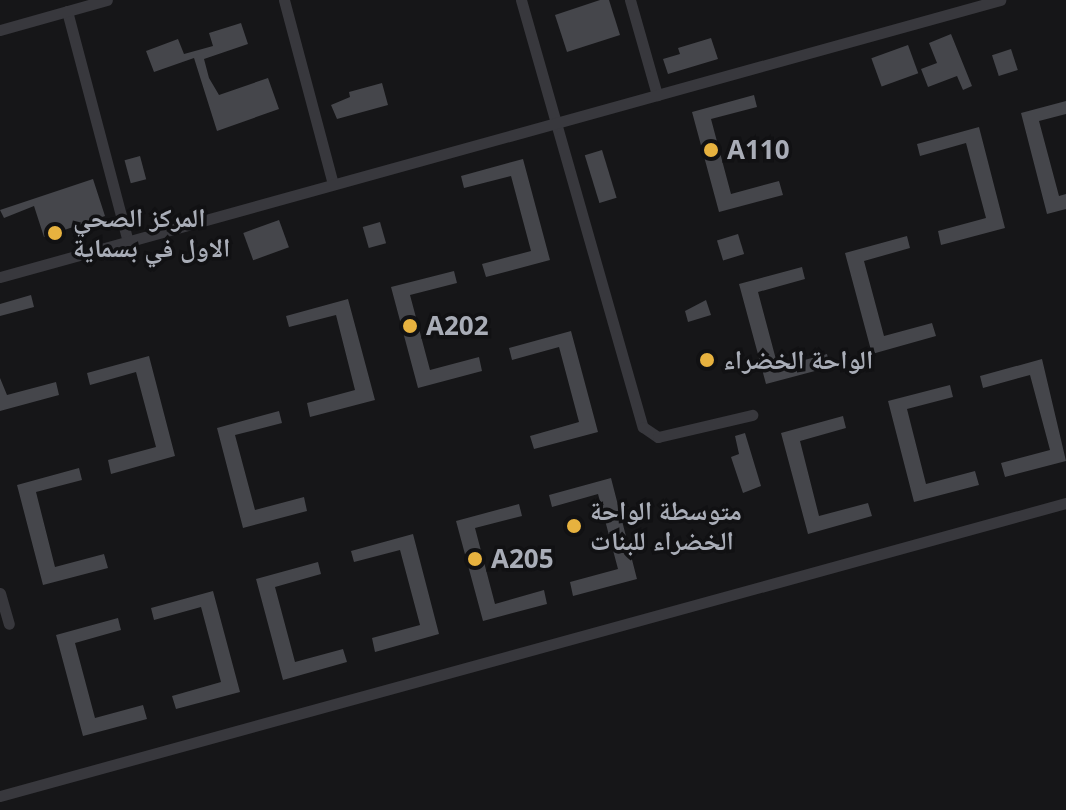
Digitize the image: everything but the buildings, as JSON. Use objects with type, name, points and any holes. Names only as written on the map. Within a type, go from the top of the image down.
[{"type":"street","points":[[0,30],[66,6],[107,0]]},
{"type":"street","points":[[284,0],[333,184]]},
{"type":"street","points":[[521,0],[643,427],[658,437],[752,415]]},
{"type":"street","points":[[630,0],[657,95]]},
{"type":"street","points":[[0,277],[556,124],[964,5],[1000,0]]},
{"type":"street","points":[[66,6],[128,242]]},
{"type":"street","points":[[0,796],[1066,503]]},
{"type":"street","points":[[0,593],[9,624]]},
{"type":"place","name":"A110","points":[[711,150]]},
{"type":"place","name":"المركز الصحي الاول في بسماية","points":[[55,233]]},
{"type":"place","name":"A202","points":[[410,326]]},
{"type":"place","name":"الواحة الخضراء","points":[[707,360]]},
{"type":"place","name":"متوسطة الواحة الخضراء للبنات","points":[[574,526]]},
{"type":"place","name":"A205","points":[[475,559]]}]
